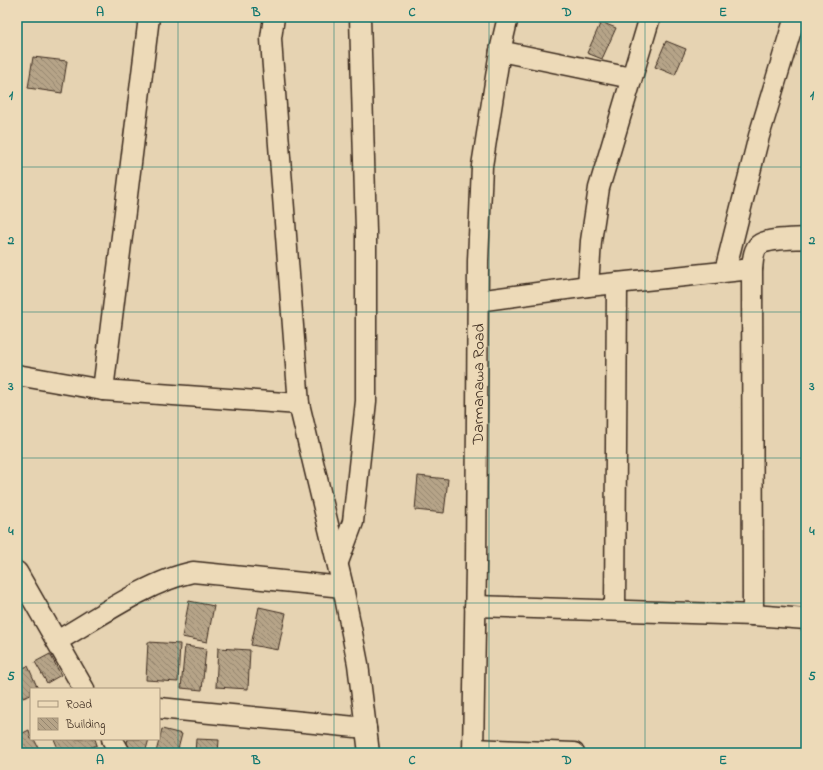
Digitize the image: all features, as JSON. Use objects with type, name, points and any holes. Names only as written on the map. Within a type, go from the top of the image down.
[{"type":"street","points":[[103,390],[149,17]]},
{"type":"street","points":[[274,17],[271,38],[272,54],[299,404],[338,562],[358,664],[369,753]]},
{"type":"street","points":[[338,562],[353,522],[366,401],[366,231],[360,17]]},
{"type":"street","name":"Darmanawa Road","points":[[473,751],[478,301],[482,166],[506,17]]},
{"type":"street","points":[[588,286],[591,241],[599,188],[650,17]]},
{"type":"street","points":[[725,271],[759,136],[795,17]]},
{"type":"street","points":[[500,51],[631,78]]},
{"type":"street","points":[[753,615],[752,269],[754,255],[759,246],[768,241],[806,238]]},
{"type":"street","points":[[478,301],[588,286],[752,269]]},
{"type":"street","points":[[615,610],[617,283]]},
{"type":"street","points":[[17,375],[103,390],[299,404]]},
{"type":"street","points":[[17,572],[83,688]]},
{"type":"street","points":[[57,641],[150,587],[177,575],[193,572],[343,587]]},
{"type":"street","points":[[475,606],[753,615],[806,619]]},
{"type":"street","points":[[160,708],[366,728]]},
{"type":"street","points":[[113,740],[120,753]]},
{"type":"street","points":[[473,751],[574,753]]},
{"type":"building","points":[[601,22],[616,28],[602,59],[587,53]]},
{"type":"building","points":[[666,41],[686,49],[675,75],[655,67]]},
{"type":"building","points":[[33,57],[67,61],[62,93],[28,88]]},
{"type":"building","points":[[418,476],[448,479],[444,513],[415,510]]},
{"type":"building","points":[[189,601],[214,606],[207,642],[182,637]]},
{"type":"building","points":[[259,607],[286,613],[278,650],[251,645]]},
{"type":"building","points":[[17,610],[22,622],[17,624]]},
{"type":"building","points":[[148,642],[180,644],[178,682],[146,680]]},
{"type":"building","points":[[185,646],[206,649],[202,690],[181,688]]},
{"type":"building","points":[[218,648],[250,650],[248,689],[216,687]]},
{"type":"building","points":[[50,654],[61,675],[47,683],[35,662]]},
{"type":"building","points":[[28,666],[38,688],[30,688],[30,695],[23,698],[17,684],[17,670]]},
{"type":"building","points":[[162,729],[182,734],[177,753],[156,752]]},
{"type":"building","points":[[29,730],[30,740],[34,740],[39,749],[30,753],[18,753],[17,736]]},
{"type":"building","points":[[196,739],[219,740],[218,753],[195,753]]},
{"type":"building","points":[[54,740],[95,740],[97,745],[77,753],[60,753]]},
{"type":"building","points":[[128,740],[149,740],[145,753],[125,750]]}]
